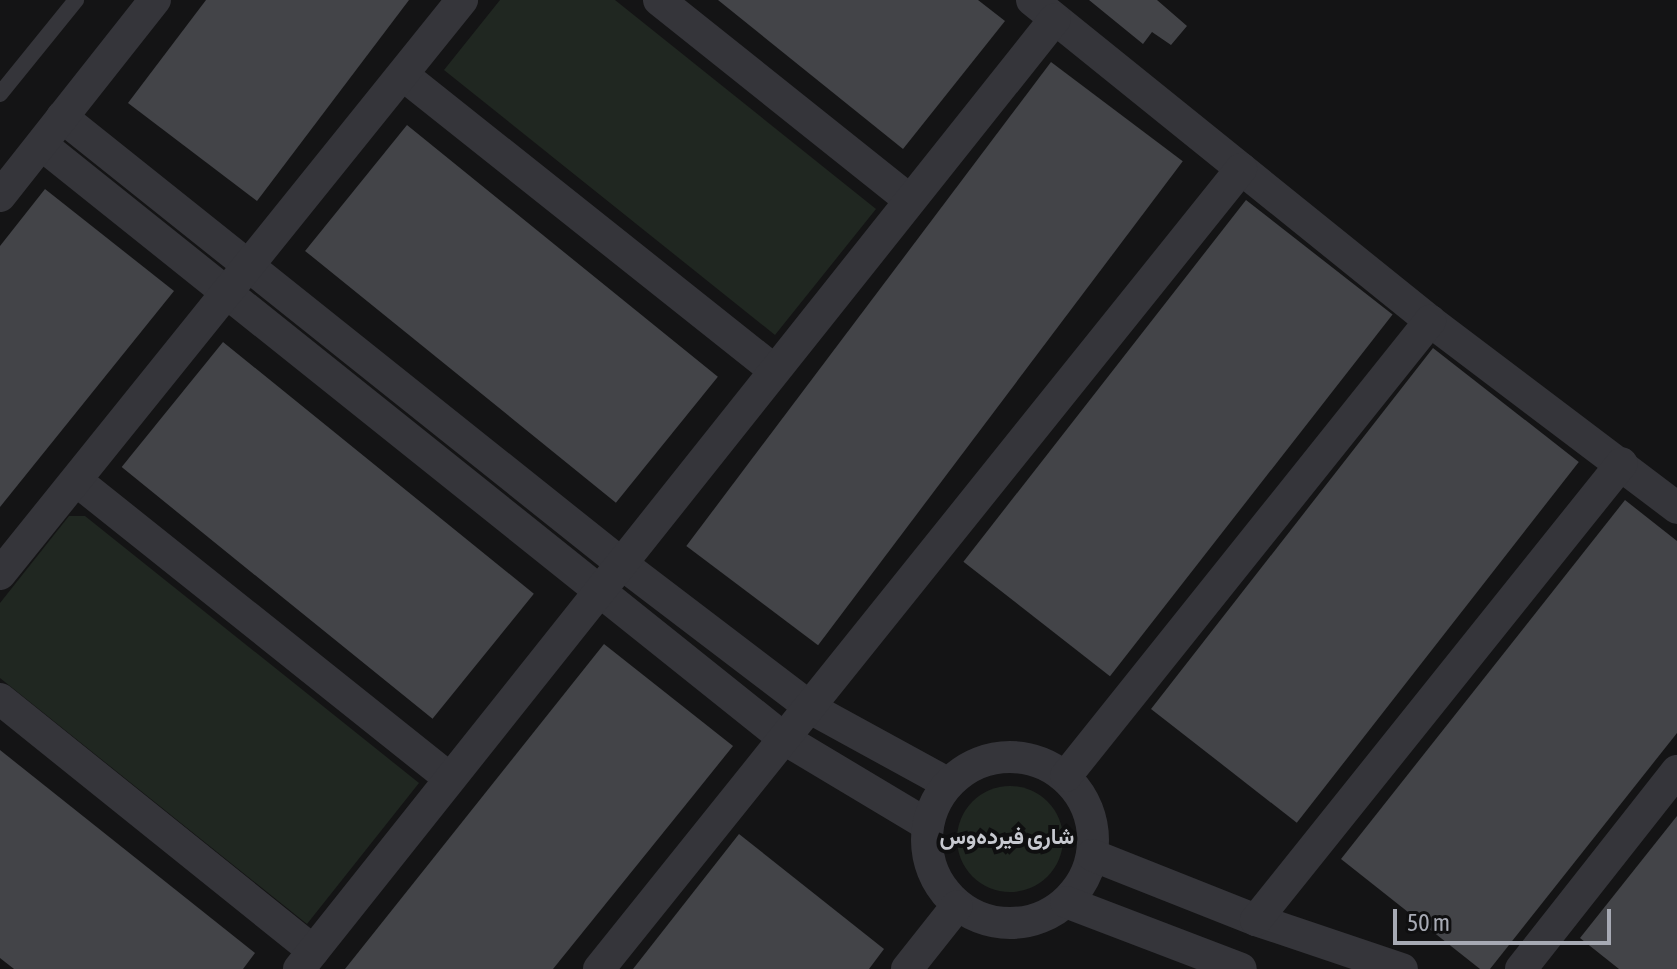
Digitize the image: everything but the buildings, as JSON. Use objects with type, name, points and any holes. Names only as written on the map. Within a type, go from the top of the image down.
[{"type":"street","points":[[0,196],[155,0]]},
{"type":"street","points":[[0,574],[230,293],[462,0]]},
{"type":"street","points":[[659,0],[908,199]]},
{"type":"street","points":[[0,699],[306,960],[908,199],[1044,9],[1430,321],[1622,463],[1677,508]]},
{"type":"street","points":[[403,75],[774,370]]},
{"type":"street","points":[[62,117],[622,564],[812,709],[947,783]]},
{"type":"street","points":[[42,145],[786,740],[928,825]]},
{"type":"street","points":[[599,969],[812,709],[1241,169]]},
{"type":"street","points":[[1066,776],[1430,321]]},
{"type":"street","points":[[1256,920],[1622,463]]},
{"type":"street","points":[[77,481],[450,779]]},
{"type":"street","points":[[1003,756],[1031,759],[1066,776],[1090,815],[1092,855],[1077,891],[1066,902],[1033,921],[1007,924],[980,919],[957,906],[938,884],[928,858],[928,825],[947,783],[975,763],[1003,756]]},
{"type":"street","points":[[1521,969],[1677,771]]},
{"type":"street","points":[[1092,855],[1256,920],[1402,969]]},
{"type":"street","points":[[1066,902],[1225,966]]},
{"type":"street","points":[[907,969],[957,906]]},
{"type":"lane","points":[[0,94],[76,0]]},
{"type":"shaded area","points":[[500,0],[615,0],[876,209],[775,335],[444,70]]},
{"type":"shaded area","points":[[69,516],[85,516],[419,783],[307,924],[0,678],[0,603]]},
{"type":"shaded area","points":[[1010,786],[1030,790],[1047,802],[1059,819],[1063,839],[1059,859],[1047,876],[1030,888],[1010,892],[990,888],[973,876],[961,859],[957,839],[961,819],[973,802],[990,790]]},
{"type":"district","name":"شاری فیردەوس","points":[[1007,837]]}]
